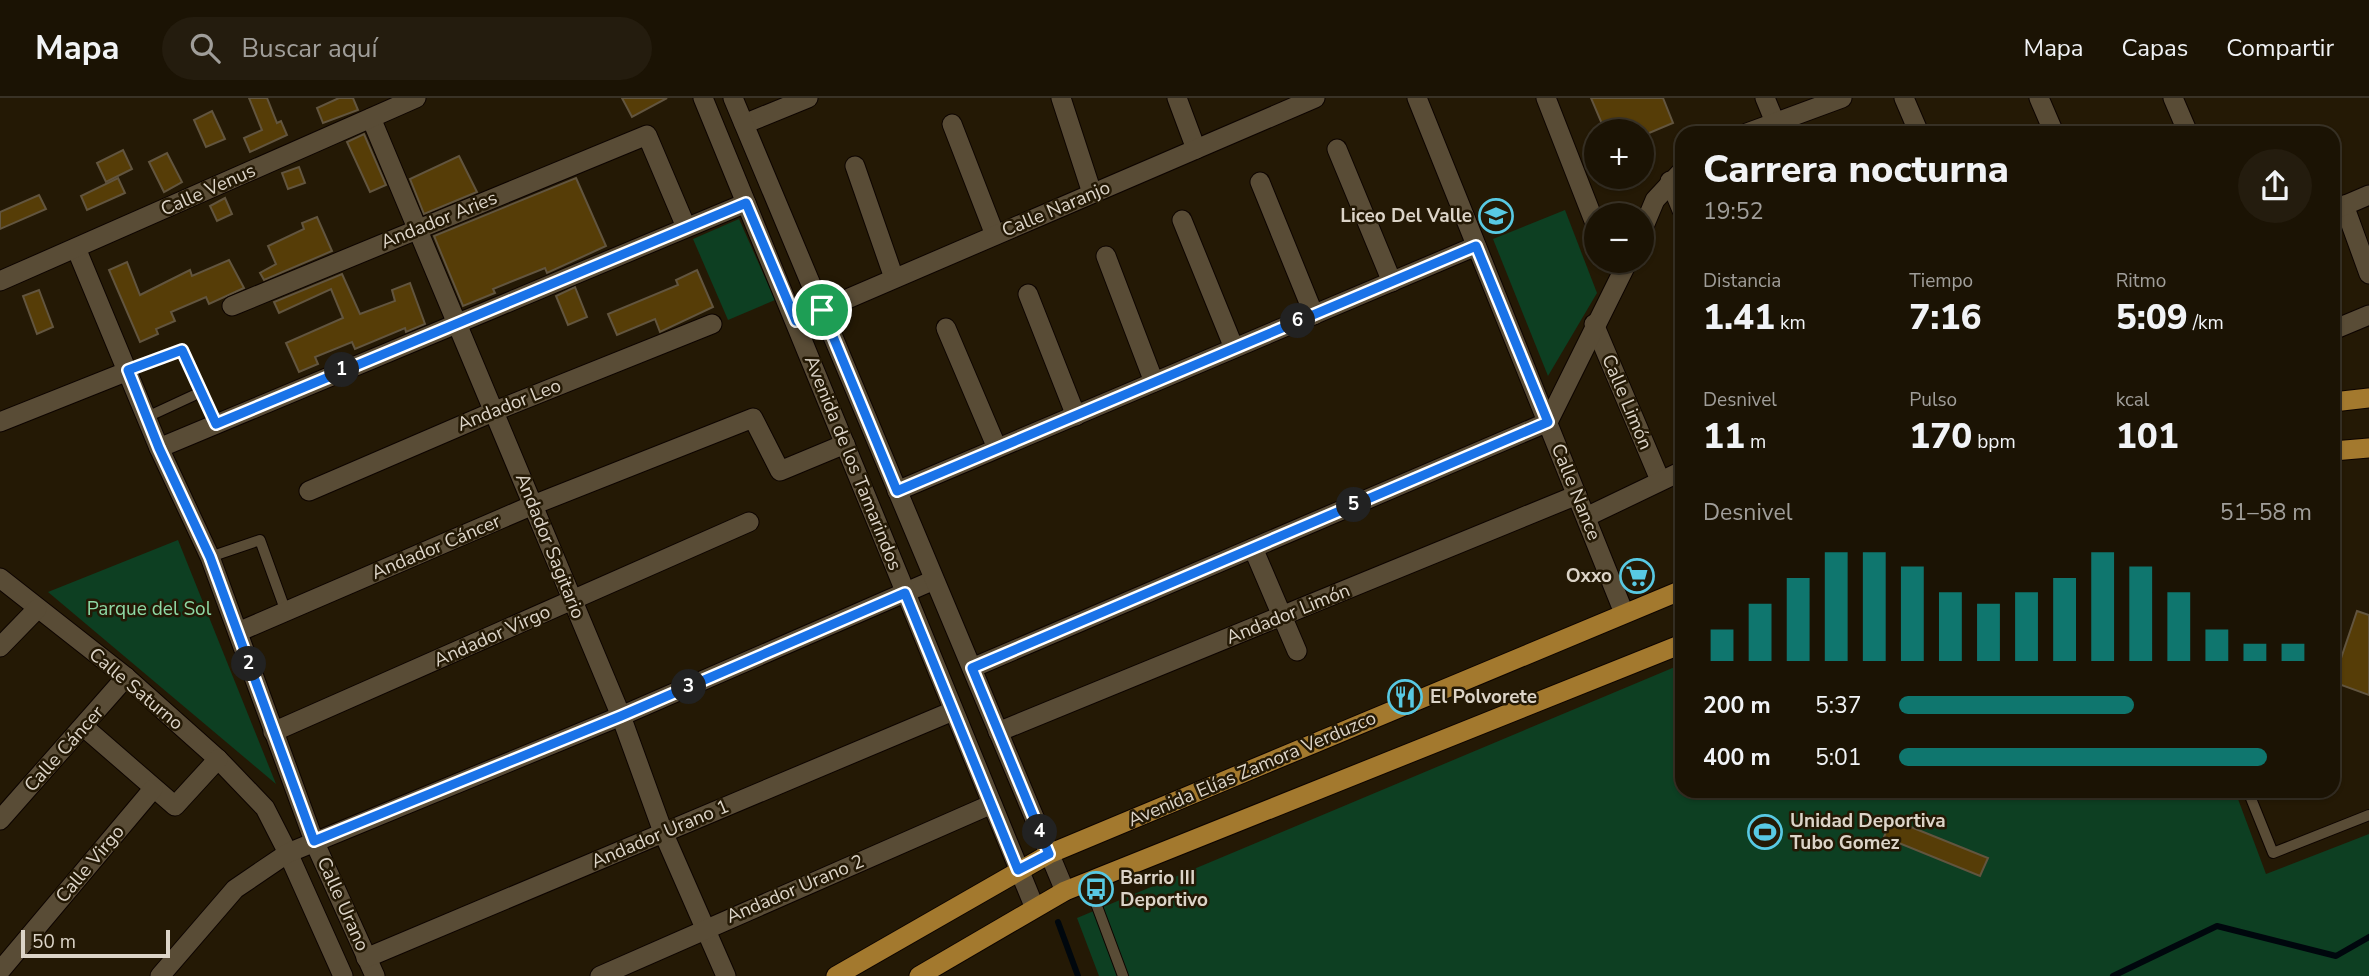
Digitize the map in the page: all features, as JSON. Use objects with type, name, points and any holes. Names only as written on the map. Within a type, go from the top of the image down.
[{"type":"main road","points":[[2340,401],[2369,398]]},
{"type":"main road","points":[[2340,450],[2369,447]]},
{"type":"main road","name":"Avenida Elías Zamora Verduzco","points":[[836,976],[1049,854],[1675,593]]},
{"type":"main road","points":[[919,976],[1034,906],[1065,891],[1675,646]]},
{"type":"street","name":"Calle Venus","points":[[0,281],[416,98]]},
{"type":"street","name":"Avenida de los Tamarindos","points":[[703,98],[1034,906]]},
{"type":"street","points":[[733,98],[1065,891]]},
{"type":"street","points":[[744,124],[808,98]]},
{"type":"street","points":[[1061,98],[1092,193]]},
{"type":"street","points":[[1177,98],[1196,149]]},
{"type":"street","name":"Calle Nance","points":[[1417,98],[1624,613]]},
{"type":"street","points":[[1546,98],[1587,203]]},
{"type":"street","points":[[1765,98],[1776,126]]},
{"type":"street","points":[[1781,126],[1842,98]]},
{"type":"street","points":[[1904,98],[1916,126]]},
{"type":"street","points":[[2039,98],[2051,126]]},
{"type":"street","points":[[2173,98],[2185,126]]},
{"type":"street","name":"Calle Naranjo","points":[[796,321],[1303,101]]},
{"type":"street","name":"Andador Sagitario","points":[[371,118],[621,716],[663,832],[726,976]]},
{"type":"street","points":[[952,124],[995,236]]},
{"type":"street","name":"Andador Aries","points":[[232,306],[647,135],[686,227]]},
{"type":"street","points":[[1337,149],[1392,282]]},
{"type":"street","points":[[856,166],[894,278]]},
{"type":"street","points":[[1654,203],[1675,177]]},
{"type":"street","points":[[1260,182],[1314,315]]},
{"type":"street","points":[[2340,208],[2369,195]]},
{"type":"street","points":[[159,448],[746,203]]},
{"type":"street","points":[[2340,210],[2369,274]]},
{"type":"street","points":[[1182,220],[1234,348]]},
{"type":"street","points":[[897,491],[1476,246]]},
{"type":"street","name":"Calle Urano","points":[[76,248],[159,448],[210,557],[314,841],[375,976]]},
{"type":"street","points":[[1106,256],[1154,383]]},
{"type":"street","points":[[1614,273],[1618,283]]},
{"type":"street","name":"Calle Limón","points":[[1548,422],[1594,324],[1623,273]]},
{"type":"street","points":[[1028,295],[1076,416]]},
{"type":"street","points":[[2340,327],[2369,315]]},
{"type":"street","name":"Andador Leo","points":[[309,491],[495,411],[712,324]]},
{"type":"street","name":"Calle Limón","points":[[1594,324],[1660,480]]},
{"type":"street","points":[[946,328],[998,448]]},
{"type":"street","points":[[0,422],[128,370]]},
{"type":"street","name":"Andador Cáncer","points":[[238,632],[533,505],[753,418],[780,471],[845,444]]},
{"type":"street","points":[[972,668],[1548,422]]},
{"type":"street","points":[[1586,517],[1675,474]]},
{"type":"street","name":"Andador Limón","points":[[998,732],[1577,495]]},
{"type":"street","name":"Andador Virgo","points":[[273,732],[749,522]]},
{"type":"street","points":[[1254,548],[1297,651]]},
{"type":"street","name":"Calle Saturno","points":[[0,578],[126,677],[218,759],[265,808]]},
{"type":"street","points":[[160,976],[235,889],[288,852],[621,716],[934,579]]},
{"type":"street","points":[[0,648],[37,609]]},
{"type":"street","name":"Calle Cáncer","points":[[0,820],[126,677]]},
{"type":"street","name":"Andador Urano 1","points":[[366,958],[953,710]]},
{"type":"street","points":[[84,727],[175,806],[218,759]]},
{"type":"street","name":"Calle Virgo","points":[[0,971],[153,789]]},
{"type":"street","name":"Andador Urano 2","points":[[600,976],[992,804]]},
{"type":"street","name":"Calle Urano","points":[[265,808],[288,852],[343,976]]},
{"type":"lane","points":[[128,370],[182,350],[216,424]]},
{"type":"lane","points":[[147,417],[201,392]]},
{"type":"lane","points":[[210,557],[260,540],[286,612]]},
{"type":"lane","points":[[2251,798],[2273,853],[2369,815]]},
{"type":"lane","points":[[1088,882],[1123,976]]},
{"type":"green space","points":[[1565,210],[1584,259],[1584,273],[1589,273],[1597,293],[1548,376],[1493,239]]},
{"type":"green space","points":[[739,219],[775,300],[728,320],[693,239]]},
{"type":"green space","name":"Parque del Sol","points":[[178,540],[276,784],[48,592]]},
{"type":"green space","name":"Unidad Deportiva Tubo Gomez","points":[[1675,667],[1675,798],[2238,798],[2266,874],[2369,834],[2369,976],[1099,976],[1077,918]]},
{"type":"building","points":[[249,98],[267,98],[277,123],[281,121],[287,135],[250,152],[244,138],[262,130]]},
{"type":"building","points":[[339,98],[353,98],[358,110],[323,123],[317,108]]},
{"type":"building","points":[[622,98],[667,98],[632,117]]},
{"type":"building","points":[[1591,98],[1663,98],[1673,123],[1654,131],[1654,119],[1600,119]]},
{"type":"building","points":[[212,111],[225,139],[206,147],[194,120]]},
{"type":"building","points":[[364,134],[386,185],[370,192],[347,142]]},
{"type":"building","points":[[123,150],[132,169],[106,182],[97,163]]},
{"type":"building","points":[[167,153],[182,182],[164,192],[149,162]]},
{"type":"building","points":[[459,156],[477,192],[424,214],[410,179]]},
{"type":"building","points":[[299,167],[305,183],[288,189],[282,173]]},
{"type":"building","points":[[118,178],[125,193],[87,210],[81,196]]},
{"type":"building","points":[[576,178],[606,246],[547,273],[545,268],[493,289],[495,293],[463,306],[434,236]]},
{"type":"building","points":[[39,195],[46,209],[0,229],[0,212]]},
{"type":"building","points":[[225,198],[232,214],[217,221],[210,206]]},
{"type":"building","points":[[317,217],[332,251],[264,280],[260,273],[276,264],[268,246],[304,229],[302,223]]},
{"type":"building","points":[[229,260],[244,288],[209,304],[206,297],[171,312],[175,321],[156,329],[158,334],[140,342],[109,270],[127,262],[140,295],[190,270],[192,276]]},
{"type":"building","points":[[697,270],[713,307],[660,332],[655,319],[617,335],[608,314],[678,285],[676,280]]},
{"type":"building","points":[[342,274],[360,314],[395,301],[392,290],[410,283],[425,324],[406,332],[405,328],[355,349],[352,342],[315,357],[318,364],[299,372],[286,343],[343,318],[331,289],[279,313],[274,302]]},
{"type":"building","points":[[575,287],[587,317],[568,325],[556,296]]},
{"type":"building","points":[[39,290],[53,327],[37,334],[23,296]]},
{"type":"building","points":[[2357,611],[2369,615],[2369,695],[2340,685],[2340,661]]},
{"type":"building","points":[[1891,819],[1988,858],[1980,876],[1884,837]]},
{"type":"waterway","points":[[1058,922],[1078,976]]},
{"type":"waterway","points":[[2113,976],[2217,926],[2336,956],[2369,937]]},
{"type":"place","name":"Liceo Del Valle","points":[[1496,216]]},
{"type":"place","name":"Oxxo","points":[[1637,576]]},
{"type":"place","name":"El Polvorete","points":[[1405,697]]},
{"type":"place","name":"Unidad Deportiva Tubo Gomez","points":[[1765,832]]},
{"type":"place","name":"Barrio III Deportivo","points":[[1096,889]]},
{"type":"route","points":[[746,203],[796,321],[822,310],[897,491],[1476,246],[1548,422],[972,668],[1049,854],[1018,870],[905,593],[621,716],[314,841],[210,557],[159,448],[128,370],[182,350],[216,424],[746,203]]}]
